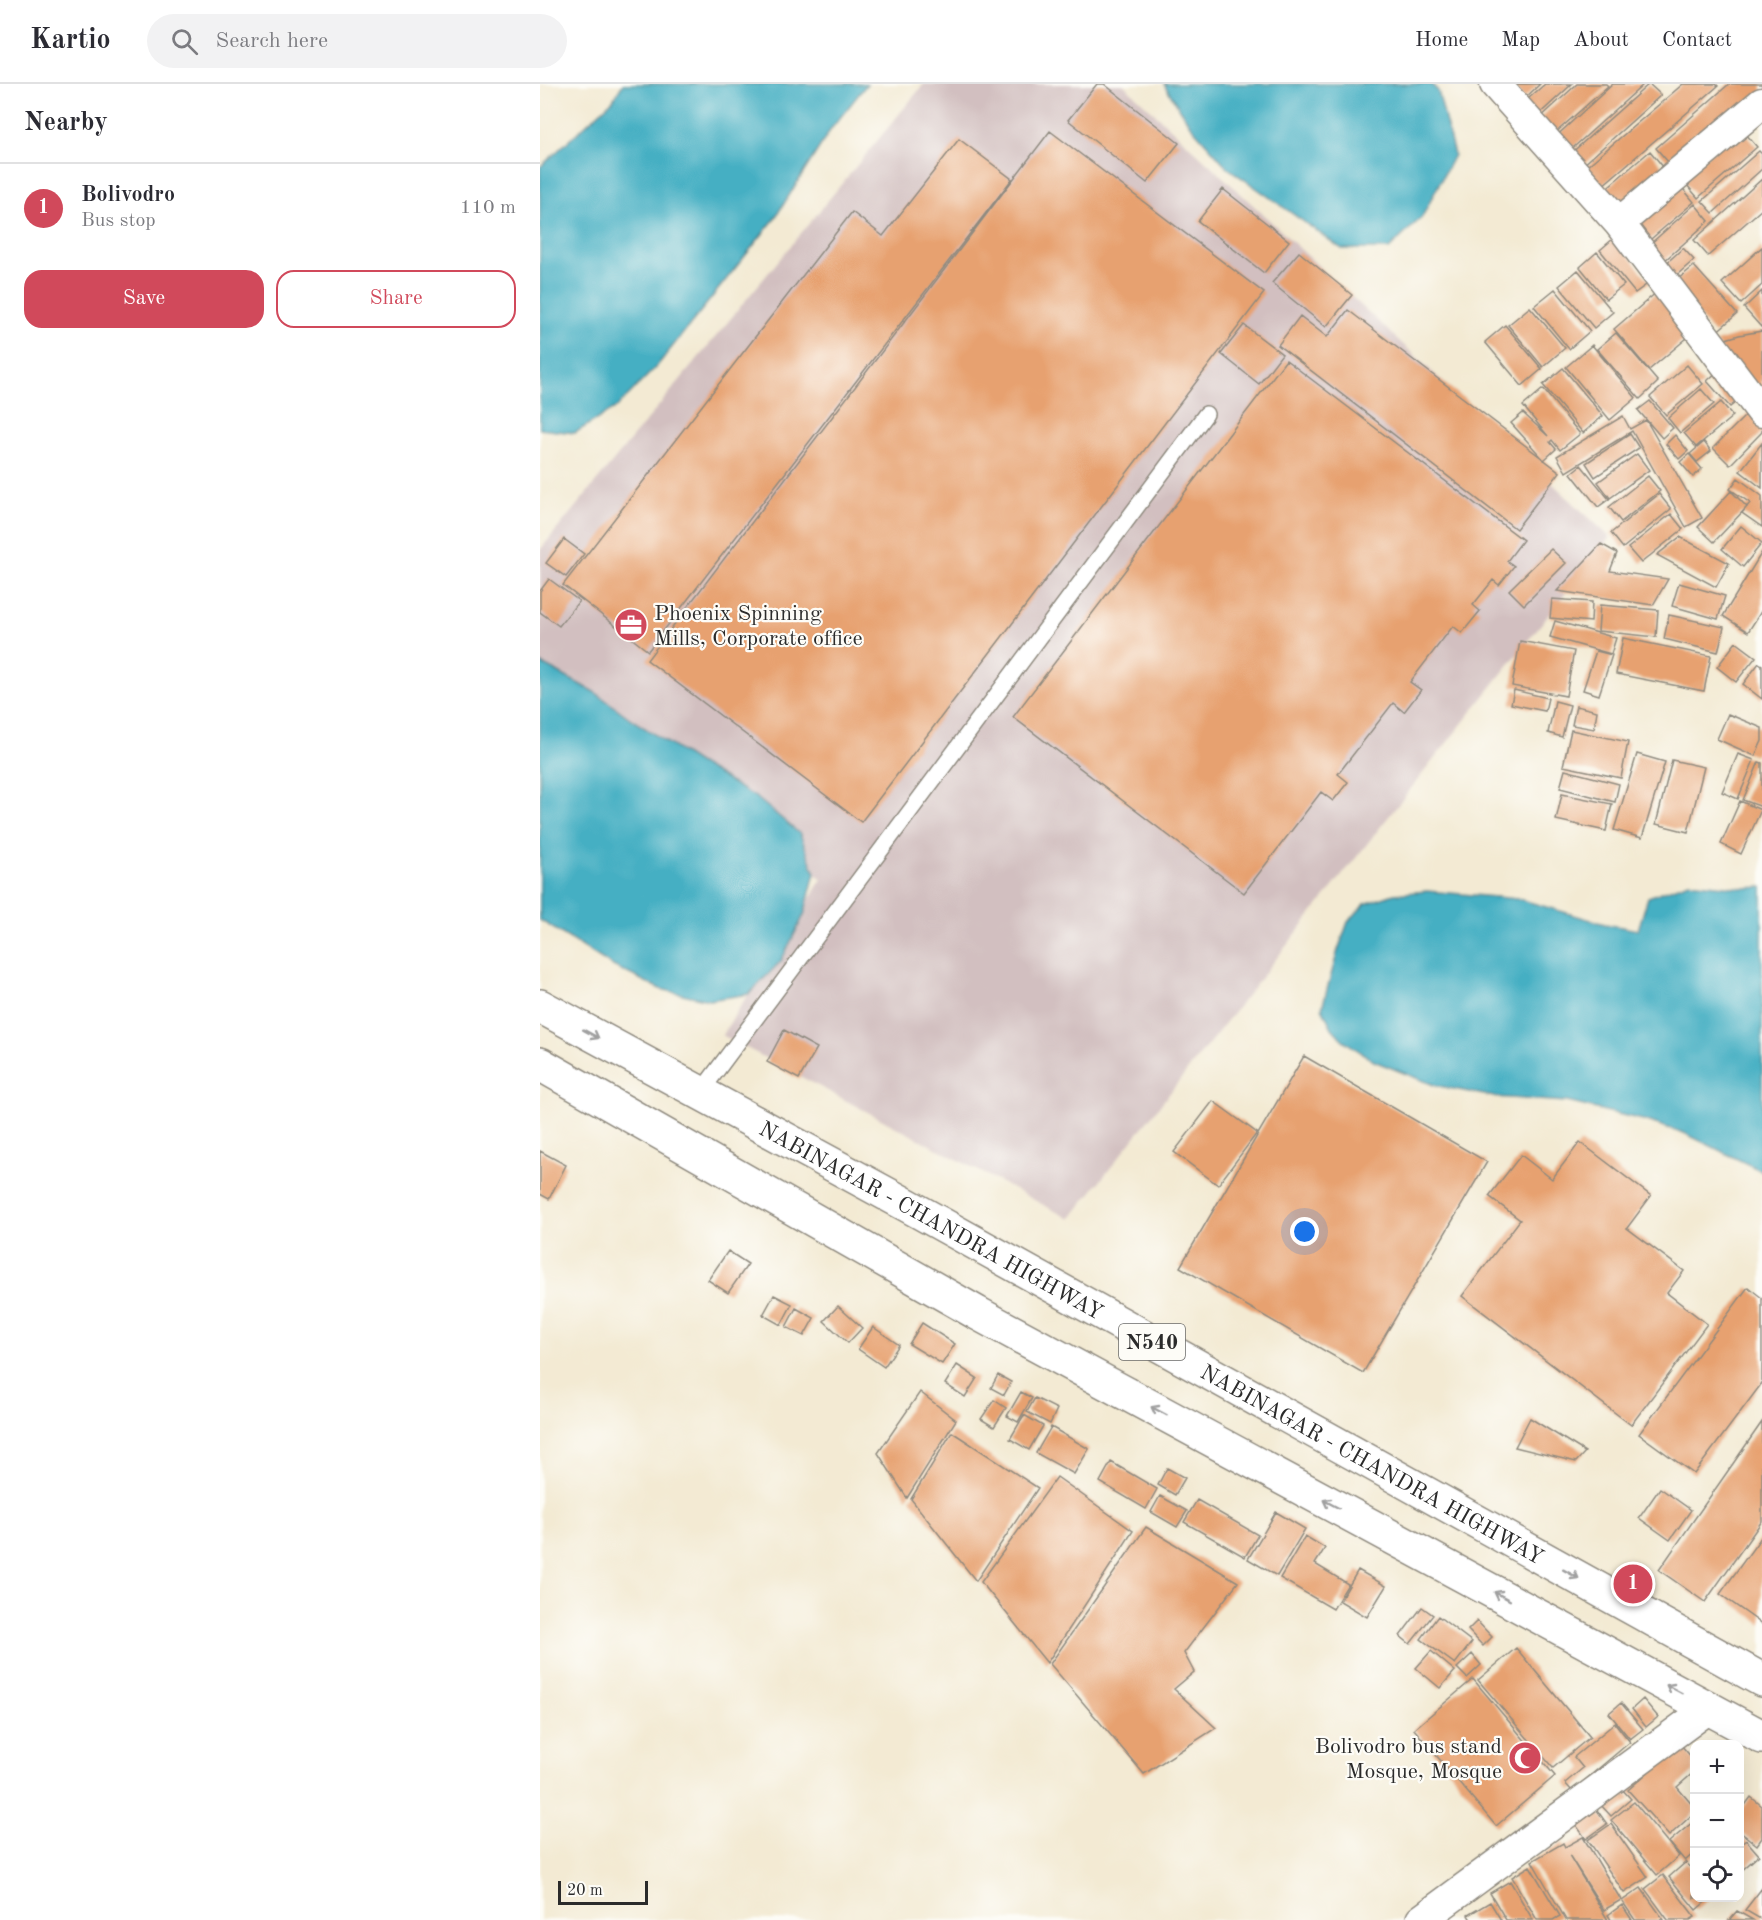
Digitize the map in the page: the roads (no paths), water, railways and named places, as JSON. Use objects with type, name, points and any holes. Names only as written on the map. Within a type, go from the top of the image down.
[{"type":"highway","name":"NABINAGAR - CHANDRA HIGHWAY","points":[[540,1006],[917,1211],[1762,1680]]},
{"type":"highway","name":"N540","points":[[540,1064],[977,1313],[1762,1737]]},
{"type":"street","points":[[1495,84],[1619,223],[1762,412]]},
{"type":"street","points":[[1619,223],[1762,103]]},
{"type":"street","points":[[1421,1920],[1709,1708]]},
{"type":"lane","points":[[700,1093],[1206,414]]},
{"type":"water","points":[[623,84],[867,84],[831,129],[773,221],[657,366],[617,407],[575,433],[540,429],[540,167],[613,100]]},
{"type":"water","points":[[1164,84],[1431,84],[1438,91],[1454,155],[1422,217],[1389,249],[1342,249],[1228,168],[1190,125]]},
{"type":"water","points":[[540,663],[596,693],[698,763],[757,798],[800,834],[815,873],[804,915],[781,961],[749,994],[709,1000],[660,989],[613,966],[540,920]]},
{"type":"water","points":[[1689,882],[1744,888],[1762,887],[1762,1171],[1684,1133],[1643,1120],[1567,1102],[1494,1097],[1434,1085],[1374,1061],[1343,1040],[1332,1028],[1322,1008],[1348,922],[1365,904],[1394,894],[1427,891],[1519,899],[1605,924],[1638,930],[1648,897]]},
{"type":"place","name":"Phoenix Spinning Mills, Corporate office","points":[[631,625]]},
{"type":"place","name":"Bolivodro","points":[[1633,1584]]},
{"type":"place","name":"Bolivodro bus stand Mosque, Mosque","points":[[1525,1758]]}]
